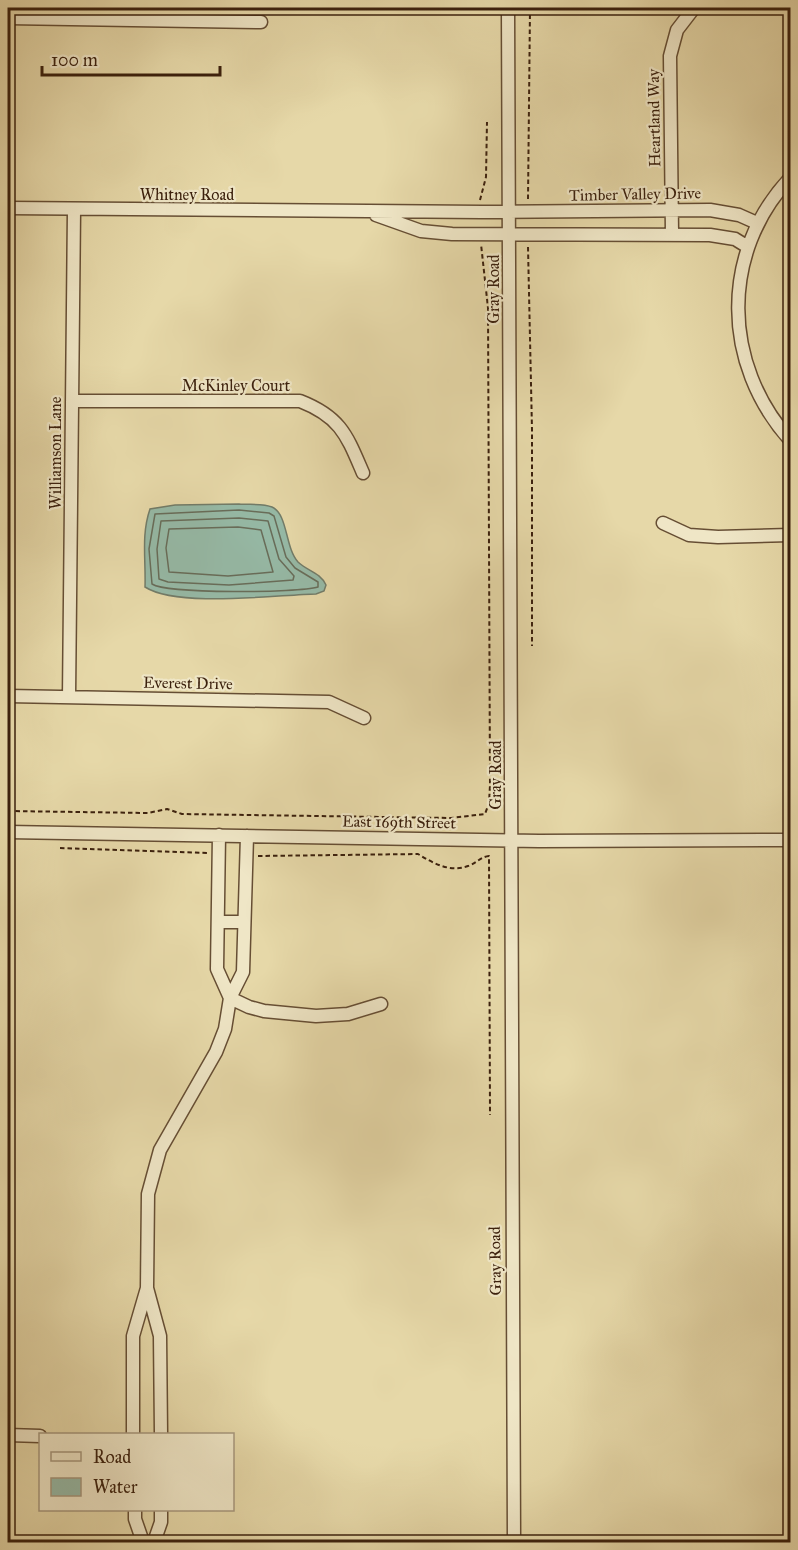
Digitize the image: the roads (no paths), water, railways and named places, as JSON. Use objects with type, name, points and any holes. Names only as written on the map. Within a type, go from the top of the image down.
[{"type":"street","name":"Gray Road","points":[[508,8],[514,1542]]},
{"type":"street","name":"Heartland Way","points":[[672,234],[670,56],[677,30],[694,8]]},
{"type":"street","points":[[12,15],[261,22]]},
{"type":"street","points":[[790,178],[757,223],[748,247],[738,297],[738,328],[743,355],[766,409],[790,440]]},
{"type":"street","name":"Whitney Road","points":[[8,208],[510,212]]},
{"type":"street","name":"Williamson Lane","points":[[69,697],[74,210]]},
{"type":"street","name":"Timber Valley Drive","points":[[510,212],[726,211],[757,223]]},
{"type":"street","name":"Whitney Road","points":[[366,212],[421,231],[509,235]]},
{"type":"street","points":[[509,235],[725,236],[748,247]]},
{"type":"street","name":"McKinley Court","points":[[72,401],[300,401],[323,413],[346,434],[363,473]]},
{"type":"street","points":[[663,523],[689,535],[718,537],[790,535]]},
{"type":"street","name":"Everest Drive","points":[[8,696],[329,702],[364,718]]},
{"type":"street","name":"East 169th Street","points":[[8,832],[511,840],[790,840]]},
{"type":"street","points":[[219,835],[217,969],[230,998],[264,1011],[316,1016],[348,1014],[381,1004]]},
{"type":"street","points":[[133,1433],[133,1336],[147,1288],[148,1194],[153,1169],[168,1132],[216,1052],[225,1029],[230,998],[243,972],[247,836]]},
{"type":"street","points":[[218,922],[244,922]]},
{"type":"street","points":[[147,1288],[160,1336],[161,1433]]},
{"type":"street","points":[[8,1435],[39,1436]]},
{"type":"street","points":[[135,1511],[135,1519],[143,1542]]},
{"type":"street","points":[[154,1542],[161,1522],[161,1511]]},
{"type":"water","points":[[175,505],[264,505],[277,511],[284,524],[294,556],[298,562],[317,574],[323,581],[326,585],[324,591],[316,594],[203,599],[160,593],[145,587],[145,538],[150,509]]}]
